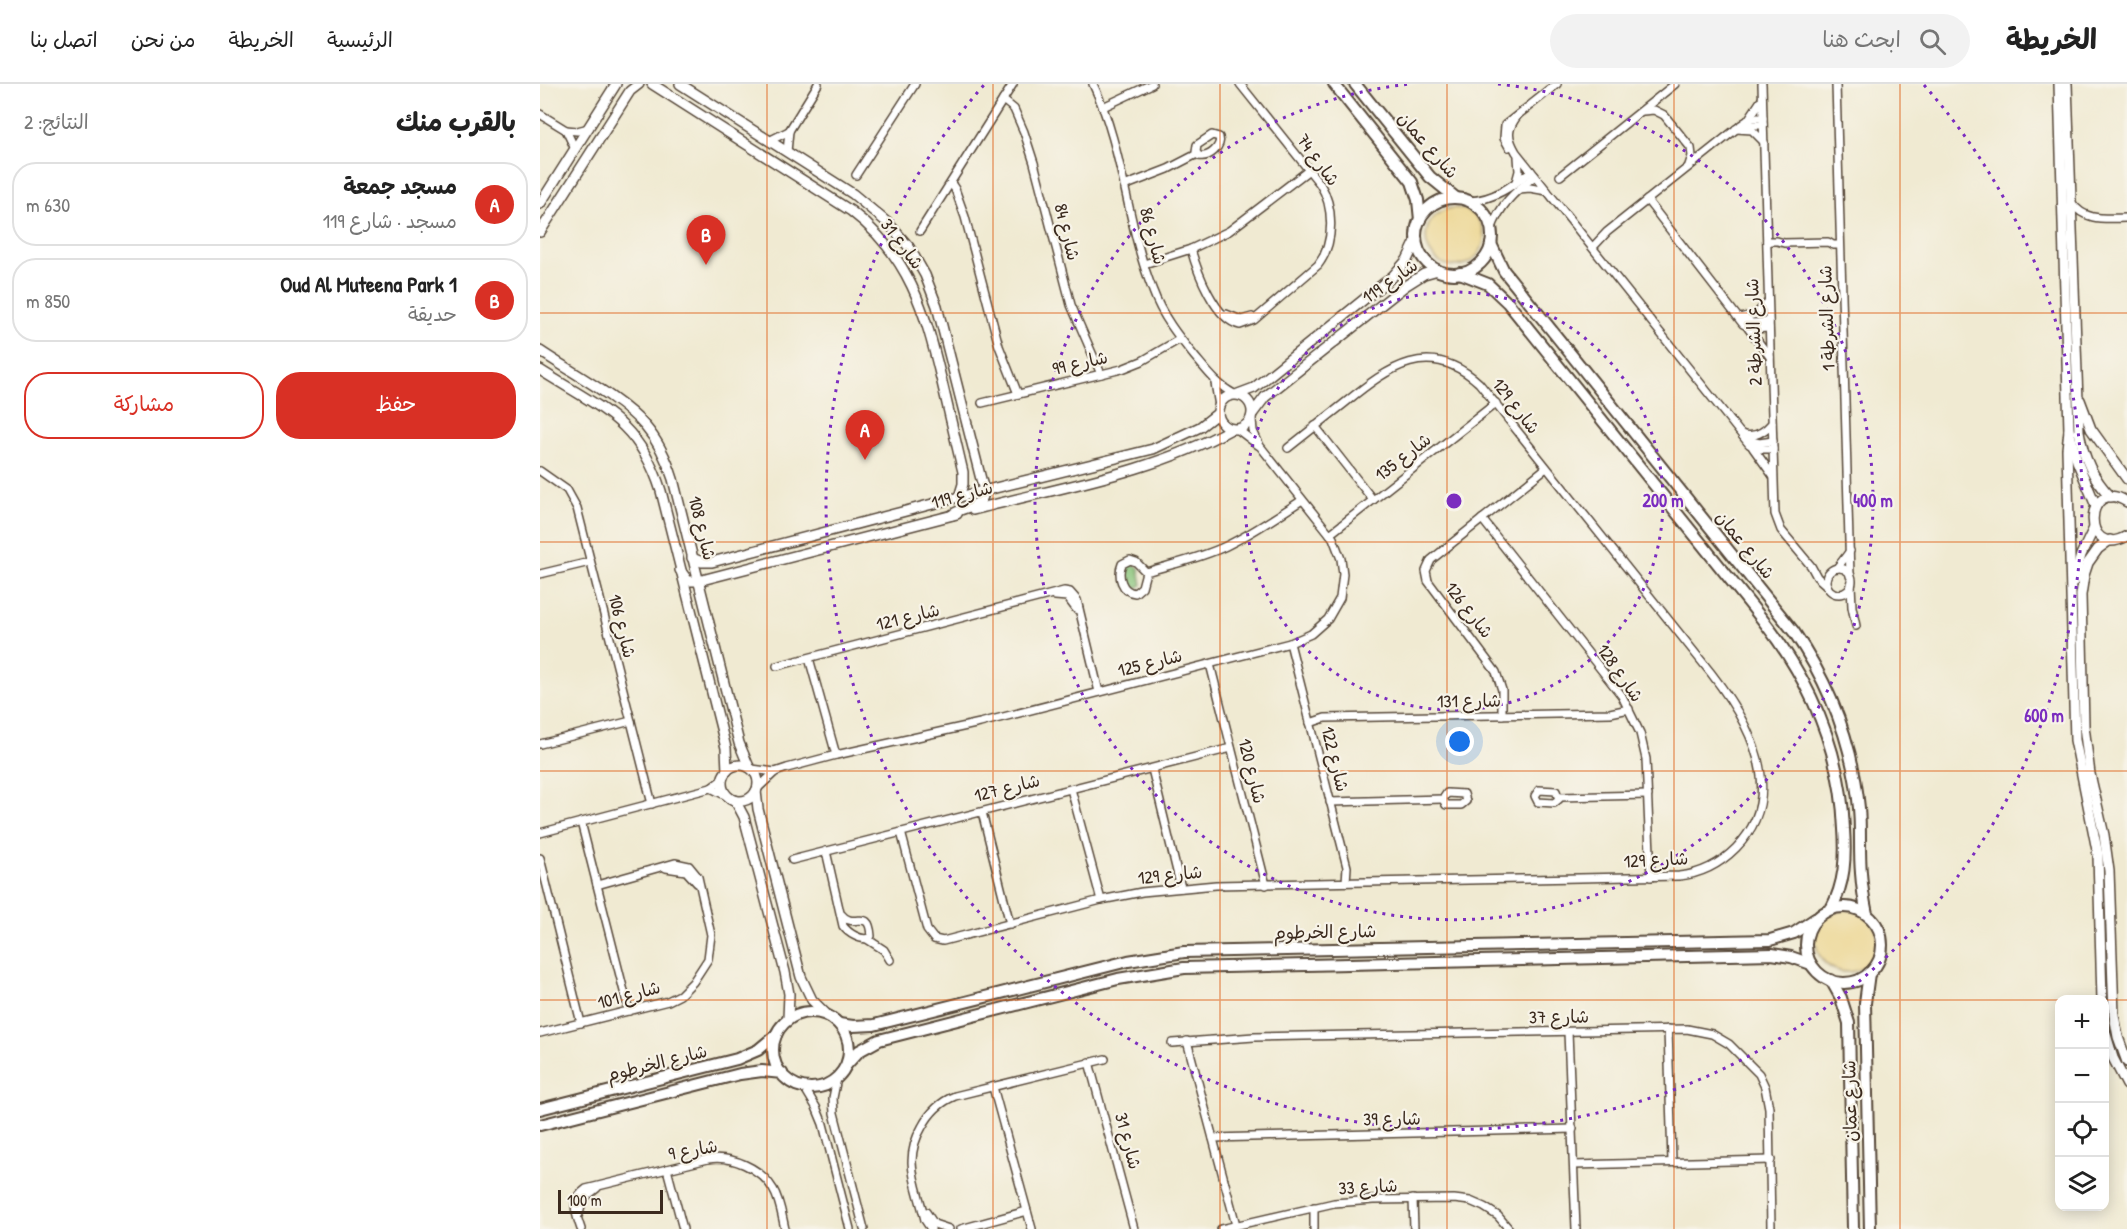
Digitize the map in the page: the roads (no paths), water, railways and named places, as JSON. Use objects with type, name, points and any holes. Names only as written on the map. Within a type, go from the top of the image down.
[{"type":"main road","name":"شارع عمان","points":[[1334,84],[1412,182],[1418,200],[1419,221]]},
{"type":"main road","name":"شارع عمان","points":[[1355,84],[1430,177],[1456,198]]},
{"type":"main road","points":[[1456,198],[1476,205],[1486,216],[1491,230],[1491,244],[1483,260],[1468,271],[1452,274],[1431,266],[1421,254],[1417,239],[1419,221],[1430,207],[1438,202],[1456,198]]},
{"type":"main road","name":"شارع عمان","points":[[1491,244],[1504,270],[1794,632],[1812,661],[1834,706],[1854,774],[1859,810],[1861,874],[1867,914]]},
{"type":"main road","name":"شارع عمان","points":[[1460,273],[1488,284],[1508,303],[1768,627],[1797,668],[1824,723],[1841,792],[1844,871],[1839,891],[1830,909]]},
{"type":"main road","points":[[1849,907],[1867,914],[1879,929],[1882,948],[1876,966],[1869,973],[1847,983],[1830,980],[1816,971],[1811,964],[1806,946],[1810,927],[1815,919],[1830,909],[1849,907]]},
{"type":"main road","name":"شارع الخرطوم","points":[[839,1024],[874,1025],[1128,961],[1184,952],[1770,940],[1794,933],[1815,919]]},
{"type":"main road","name":"شارع الخرطوم","points":[[847,1064],[859,1051],[879,1040],[1118,979],[1184,968],[1772,954],[1791,957],[1811,964]]},
{"type":"main road","name":"شارع عمان","points":[[1869,973],[1864,1003],[1870,1229]]},
{"type":"main road","name":"شارع عمان","points":[[1830,980],[1841,998],[1849,1023],[1853,1229]]},
{"type":"main road","points":[[806,1012],[826,1014],[844,1030],[849,1047],[847,1064],[837,1078],[821,1086],[804,1087],[782,1073],[774,1059],[776,1035],[788,1019],[806,1012]]},
{"type":"main road","name":"شارع الخرطوم","points":[[540,1109],[737,1059],[758,1050],[776,1035]]},
{"type":"main road","name":"شارع الخرطوم","points":[[540,1125],[740,1074],[762,1071],[782,1073]]},
{"type":"street","points":[[540,204],[616,84]]},
{"type":"street","points":[[540,232],[630,91],[639,84]]},
{"type":"street","name":"شارع 31","points":[[651,84],[851,212],[869,226],[900,263],[916,292],[928,326],[963,472],[963,484],[959,497]]},
{"type":"street","name":"شارع 31","points":[[680,84],[866,204],[889,224],[909,247],[925,275],[937,306],[984,491]]},
{"type":"street","points":[[787,152],[789,131],[818,84]]},
{"type":"street","points":[[856,175],[915,84]]},
{"type":"street","points":[[920,231],[1013,84]]},
{"type":"street","name":"شارع 86","points":[[1093,84],[1103,107],[1144,264],[1158,302],[1180,339],[1214,381],[1236,394]]},
{"type":"street","points":[[1103,107],[1152,84]]},
{"type":"street","name":"شارع 74","points":[[1191,249],[1202,283],[1221,311],[1231,322],[1240,325],[1250,322],[1263,312],[1318,265],[1325,253],[1330,219],[1329,206],[1323,189],[1240,84]]},
{"type":"street","points":[[1557,84],[1518,115],[1510,127],[1509,140],[1517,154],[1752,446],[1774,480]]},
{"type":"street","points":[[1560,176],[1675,84]]},
{"type":"street","name":"شارع الشرطة 2","points":[[1762,84],[1775,514],[1777,523],[1817,577],[1826,585]]},
{"type":"street","name":"شارع الشرطة 1","points":[[1836,84],[1851,580],[1852,607],[1856,626]]},
{"type":"street","points":[[2059,84],[2075,740],[2093,825],[2099,870],[2102,995]]},
{"type":"street","points":[[2067,84],[2079,430],[2084,454],[2095,478],[2111,496]]},
{"type":"street","points":[[1591,245],[1748,120],[1763,97]]},
{"type":"street","name":"شارع 84","points":[[1003,100],[1016,112],[1024,132],[1071,305],[1101,374]]},
{"type":"street","points":[[1641,112],[1654,110],[1664,115],[1691,148],[1692,156],[1688,166]]},
{"type":"street","points":[[540,114],[566,130],[577,131],[589,128]]},
{"type":"street","points":[[1748,120],[1763,121]]},
{"type":"street","points":[[1739,127],[1763,121]]},
{"type":"street","points":[[1739,127],[1752,130],[1764,142]]},
{"type":"street","points":[[566,130],[575,149]]},
{"type":"street","points":[[769,141],[789,131]]},
{"type":"street","points":[[1124,186],[1178,165],[1197,154]]},
{"type":"street","points":[[1491,230],[1499,210],[1515,187],[1519,171],[1517,154]]},
{"type":"street","points":[[1144,264],[1191,249],[1218,237],[1239,225],[1309,170]]},
{"type":"street","points":[[1469,201],[1493,196],[1515,187],[1533,173]]},
{"type":"street","points":[[951,183],[965,217],[996,336],[1018,394]]},
{"type":"street","points":[[550,216],[559,195],[556,188],[552,186]]},
{"type":"street","points":[[1515,187],[1547,191]]},
{"type":"street","points":[[943,194],[956,196]]},
{"type":"street","points":[[1647,200],[1770,359]]},
{"type":"street","points":[[2070,201],[2080,212],[2092,218],[2127,218]]},
{"type":"street","name":"شارع 119","points":[[1236,394],[1254,388],[1393,276],[1407,260],[1417,239]]},
{"type":"street","points":[[1767,244],[1828,242],[1833,245],[1840,241]]},
{"type":"street","name":"شارع 119","points":[[1252,416],[1265,397],[1406,286],[1424,274],[1438,270]]},
{"type":"street","points":[[1740,318],[1756,314],[1768,302]]},
{"type":"street","points":[[1740,318],[1752,323],[1769,325]]},
{"type":"street","points":[[1748,328],[1769,325]]},
{"type":"street","points":[[928,326],[933,334],[943,368],[953,366]]},
{"type":"street","name":"شارع 99","points":[[982,403],[1142,362],[1180,339]]},
{"type":"street","name":"شارع 108","points":[[540,351],[634,414],[654,438],[666,460],[673,479],[738,743],[751,768]]},
{"type":"street","name":"شارع 129","points":[[901,832],[927,930],[934,939],[947,940],[1101,900],[1181,888],[1346,882],[1679,876],[1700,872],[1715,864],[1738,846],[1749,831],[1759,808],[1762,789],[1759,762],[1743,722],[1722,686],[1479,383],[1460,369],[1437,362],[1412,362],[1396,366],[1376,377],[1288,448]]},
{"type":"street","name":"شارع 108","points":[[540,370],[619,421],[645,451],[661,491],[726,748],[725,775]]},
{"type":"street","points":[[563,384],[567,375],[582,379]]},
{"type":"street","name":"شارع 86","points":[[1214,381],[1218,393],[1219,410]]},
{"type":"street","points":[[2077,389],[2091,429],[2127,479]]},
{"type":"street","points":[[1236,394],[1251,403],[1252,416],[1246,426],[1234,429],[1222,423],[1219,410],[1227,397],[1236,394]]},
{"type":"street","name":"شارع 135","points":[[1330,534],[1496,403]]},
{"type":"street","name":"شارع 119","points":[[693,558],[702,562],[712,562],[1153,449],[1200,427],[1219,410]]},
{"type":"street","name":"شارع 125","points":[[751,768],[775,772],[836,755],[980,723],[1290,643],[1309,636],[1333,612],[1340,598],[1343,582],[1339,551],[1330,534],[1260,446],[1255,437],[1252,416]]},
{"type":"street","points":[[1744,437],[1763,431],[1772,423]]},
{"type":"street","points":[[1315,426],[1373,500]]},
{"type":"street","name":"شارع 119","points":[[698,581],[1155,462],[1234,429]]},
{"type":"street","name":"شارع 125","points":[[1234,429],[1260,446]]},
{"type":"street","points":[[2069,430],[2077,461],[2096,506]]},
{"type":"street","points":[[1744,437],[1773,445]]},
{"type":"street","points":[[1752,446],[1761,449],[1773,445]]},
{"type":"street","name":"شارع 126","points":[[1502,715],[1502,690],[1496,672],[1430,584],[1426,568],[1431,560],[1546,468]]},
{"type":"street","name":"شارع 106","points":[[540,471],[563,487],[573,498],[652,804]]},
{"type":"street","points":[[952,515],[956,511],[979,503],[984,497],[984,491]]},
{"type":"street","points":[[2125,539],[2110,540],[2102,537],[2094,528],[2092,516],[2100,501],[2111,496],[2127,502]]},
{"type":"street","points":[[1146,572],[1226,546],[1302,500]]},
{"type":"street","name":"شارع 128","points":[[1482,519],[1622,696],[1629,709],[1644,744],[1651,877]]},
{"type":"street","points":[[2071,600],[2078,564],[2094,528]]},
{"type":"street","points":[[800,554],[794,551],[795,546],[823,533]]},
{"type":"street","points":[[2110,540],[2101,545],[2091,556],[2082,582],[2083,706],[2090,774],[2104,835],[2109,872],[2114,1014],[2118,1037],[2127,1062]]},
{"type":"street","points":[[1811,566],[1833,570],[1844,569],[1851,580],[1848,590],[1841,594],[1834,593],[1826,585],[1826,578],[1833,570],[1850,551]]},
{"type":"street","points":[[1133,561],[1146,572],[1141,591],[1132,593],[1125,588],[1120,569],[1124,562],[1133,561]]},
{"type":"street","points":[[540,574],[590,562]]},
{"type":"street","points":[[680,570],[688,581],[698,581]]},
{"type":"street","points":[[1841,594],[1852,607]]},
{"type":"street","name":"شارع 121","points":[[777,666],[1047,596],[1067,597],[1079,613],[1099,692]]},
{"type":"street","name":"شارع 122","points":[[1290,643],[1347,867],[1346,882]]},
{"type":"street","points":[[809,658],[836,755]]},
{"type":"street","name":"شارع 120","points":[[1210,664],[1266,885]]},
{"type":"street","name":"شارع 131","points":[[1310,723],[1325,718],[1610,713],[1629,709]]},
{"type":"street","points":[[540,744],[630,721]]},
{"type":"street","name":"شارع 127","points":[[792,860],[1231,748]]},
{"type":"street","points":[[540,833],[711,788],[740,765],[751,768],[757,776],[758,809],[801,977],[812,1000],[826,1014]]},
{"type":"street","points":[[1152,769],[1181,888]]},
{"type":"street","name":"شارع 125","points":[[757,790],[775,772]]},
{"type":"street","points":[[725,775],[723,787],[744,817],[785,972],[789,1002],[788,1019]]},
{"type":"street","points":[[711,788],[732,798],[745,800],[757,790]]},
{"type":"street","points":[[1071,789],[1101,900]]},
{"type":"street","points":[[1559,797],[1648,795]]},
{"type":"street","points":[[1330,802],[1443,799]]},
{"type":"street","points":[[982,812],[1010,924]]},
{"type":"street","points":[[581,822],[629,1011]]},
{"type":"street","points":[[826,852],[842,923],[847,931],[862,939],[867,939],[884,950],[890,960]]},
{"type":"street","points":[[540,858],[581,1023]]},
{"type":"street","name":"شارع 101","points":[[540,1033],[674,998],[689,987],[701,973],[708,959],[711,941],[700,888],[686,871],[677,868],[661,868],[597,885]]},
{"type":"street","points":[[841,914],[849,920],[868,921],[871,936],[867,939]]},
{"type":"street","points":[[1668,1029],[1672,1162]]},
{"type":"street","name":"شارع 37","points":[[1172,1043],[1254,1038],[1668,1029],[1695,1030],[1718,1037],[1734,1049],[1759,1074],[1768,1098],[1771,1229]]},
{"type":"street","points":[[1568,1032],[1576,1229]]},
{"type":"street","points":[[1187,1041],[1236,1225]]},
{"type":"street","points":[[2109,1045],[2127,1085]]},
{"type":"street","points":[[931,1229],[925,1220],[911,1153],[916,1137],[935,1108],[950,1098],[1104,1059]]},
{"type":"street","name":"شارع 31","points":[[1089,1062],[1134,1229]]},
{"type":"street","points":[[837,1078],[833,1098],[834,1113],[864,1229]]},
{"type":"street","points":[[804,1087],[823,1124],[850,1229]]},
{"type":"street","points":[[993,1087],[1032,1229]]},
{"type":"street","name":"شارع 39","points":[[1213,1138],[1573,1129]]},
{"type":"street","name":"شارع 9","points":[[580,1226],[579,1210],[583,1199],[603,1185],[713,1158],[735,1160],[770,1184],[776,1195],[785,1229]]},
{"type":"street","points":[[1574,1165],[1771,1160]]},
{"type":"street","points":[[667,1169],[683,1229]]},
{"type":"street","points":[[1413,1199],[1414,1229]]},
{"type":"street","name":"شارع 33","points":[[1221,1229],[1314,1207],[1353,1201],[1413,1199],[1470,1201],[1491,1211],[1509,1229]]},
{"type":"street","points":[[922,1204],[933,1224],[949,1229]]},
{"type":"street","points":[[1314,1207],[1314,1229]]},
{"type":"street","points":[[960,1229],[1027,1211]]},
{"type":"place","name":"Oud Al Muteena Park 1","points":[[706,265]]},
{"type":"place","name":"مسجد جمعة","points":[[865,460]]}]
